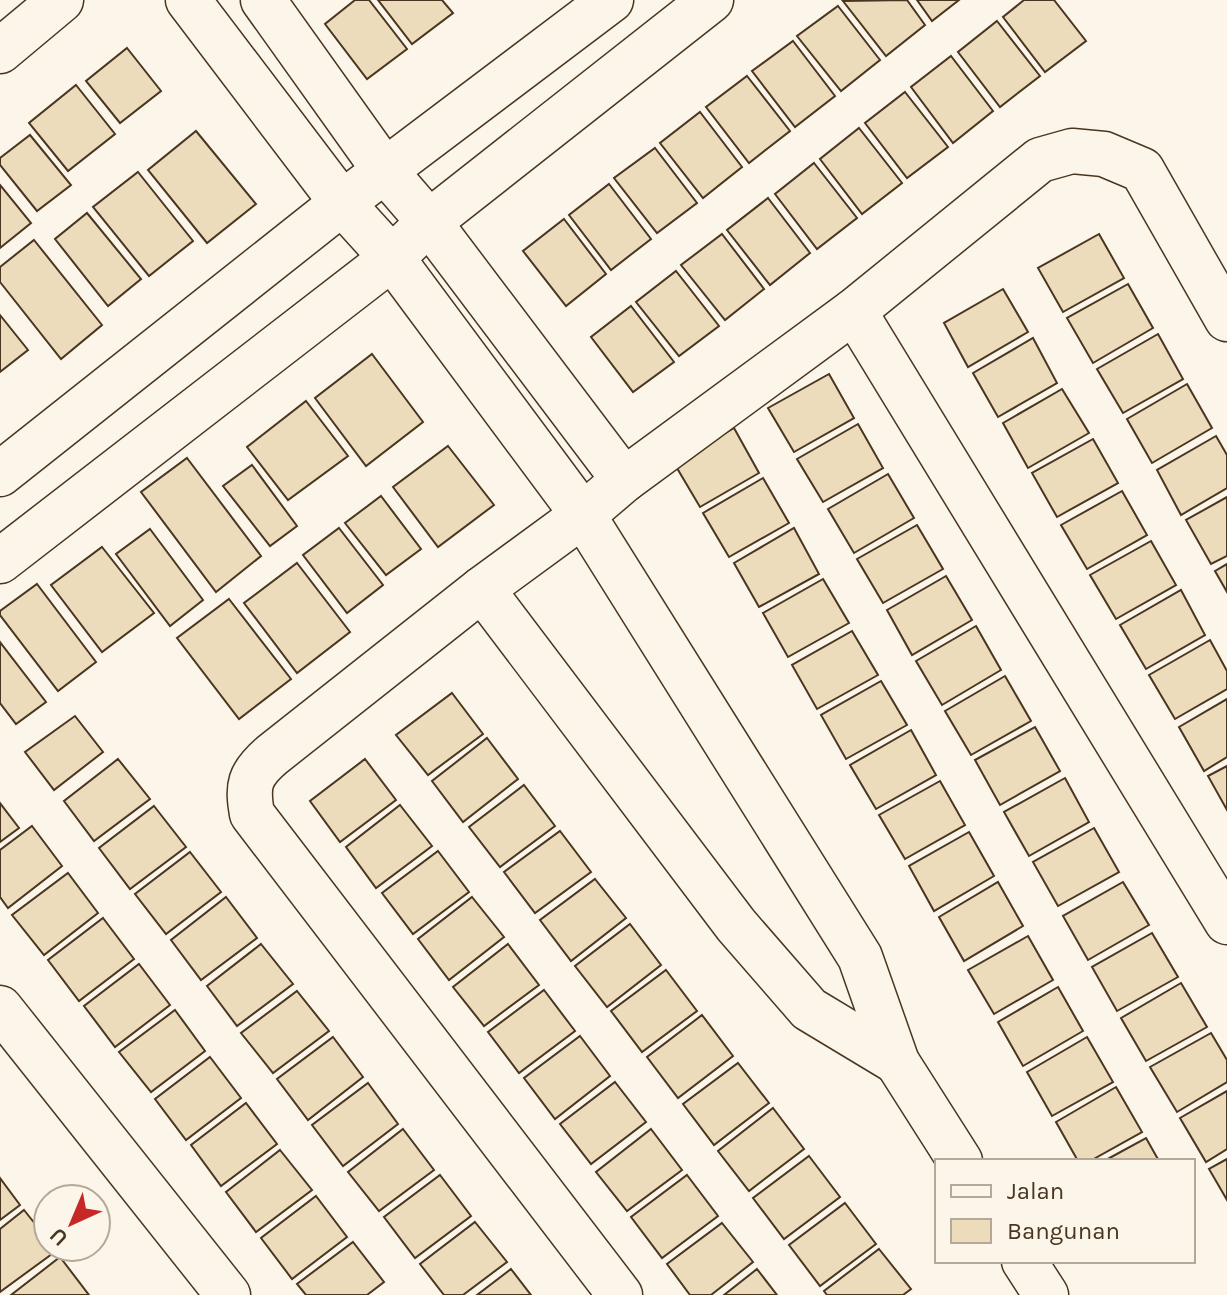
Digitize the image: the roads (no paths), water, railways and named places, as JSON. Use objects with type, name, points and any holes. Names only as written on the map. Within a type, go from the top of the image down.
[{"type":"street","points":[[188,0],[342,203],[392,258],[583,515],[860,957],[897,1062],[959,1159]]},
{"type":"street","points":[[263,0],[385,171],[429,222],[624,480]]},
{"type":"street","points":[[0,474],[342,203],[611,0]]},
{"type":"street","points":[[0,561],[392,258],[429,222],[711,0]]},
{"type":"street","points":[[0,51],[41,7]]},
{"type":"street","points":[[620,1295],[252,814],[248,791],[254,771],[624,480],[854,311],[1040,160],[1072,151],[1104,154],[1142,170],[1227,319]]},
{"type":"street","points":[[854,311],[1227,922]]},
{"type":"street","points":[[482,589],[736,925],[809,1009],[897,1062]]},
{"type":"street","points":[[0,1008],[228,1295]]},
{"type":"street","points":[[1025,1263],[1046,1295]]}]
